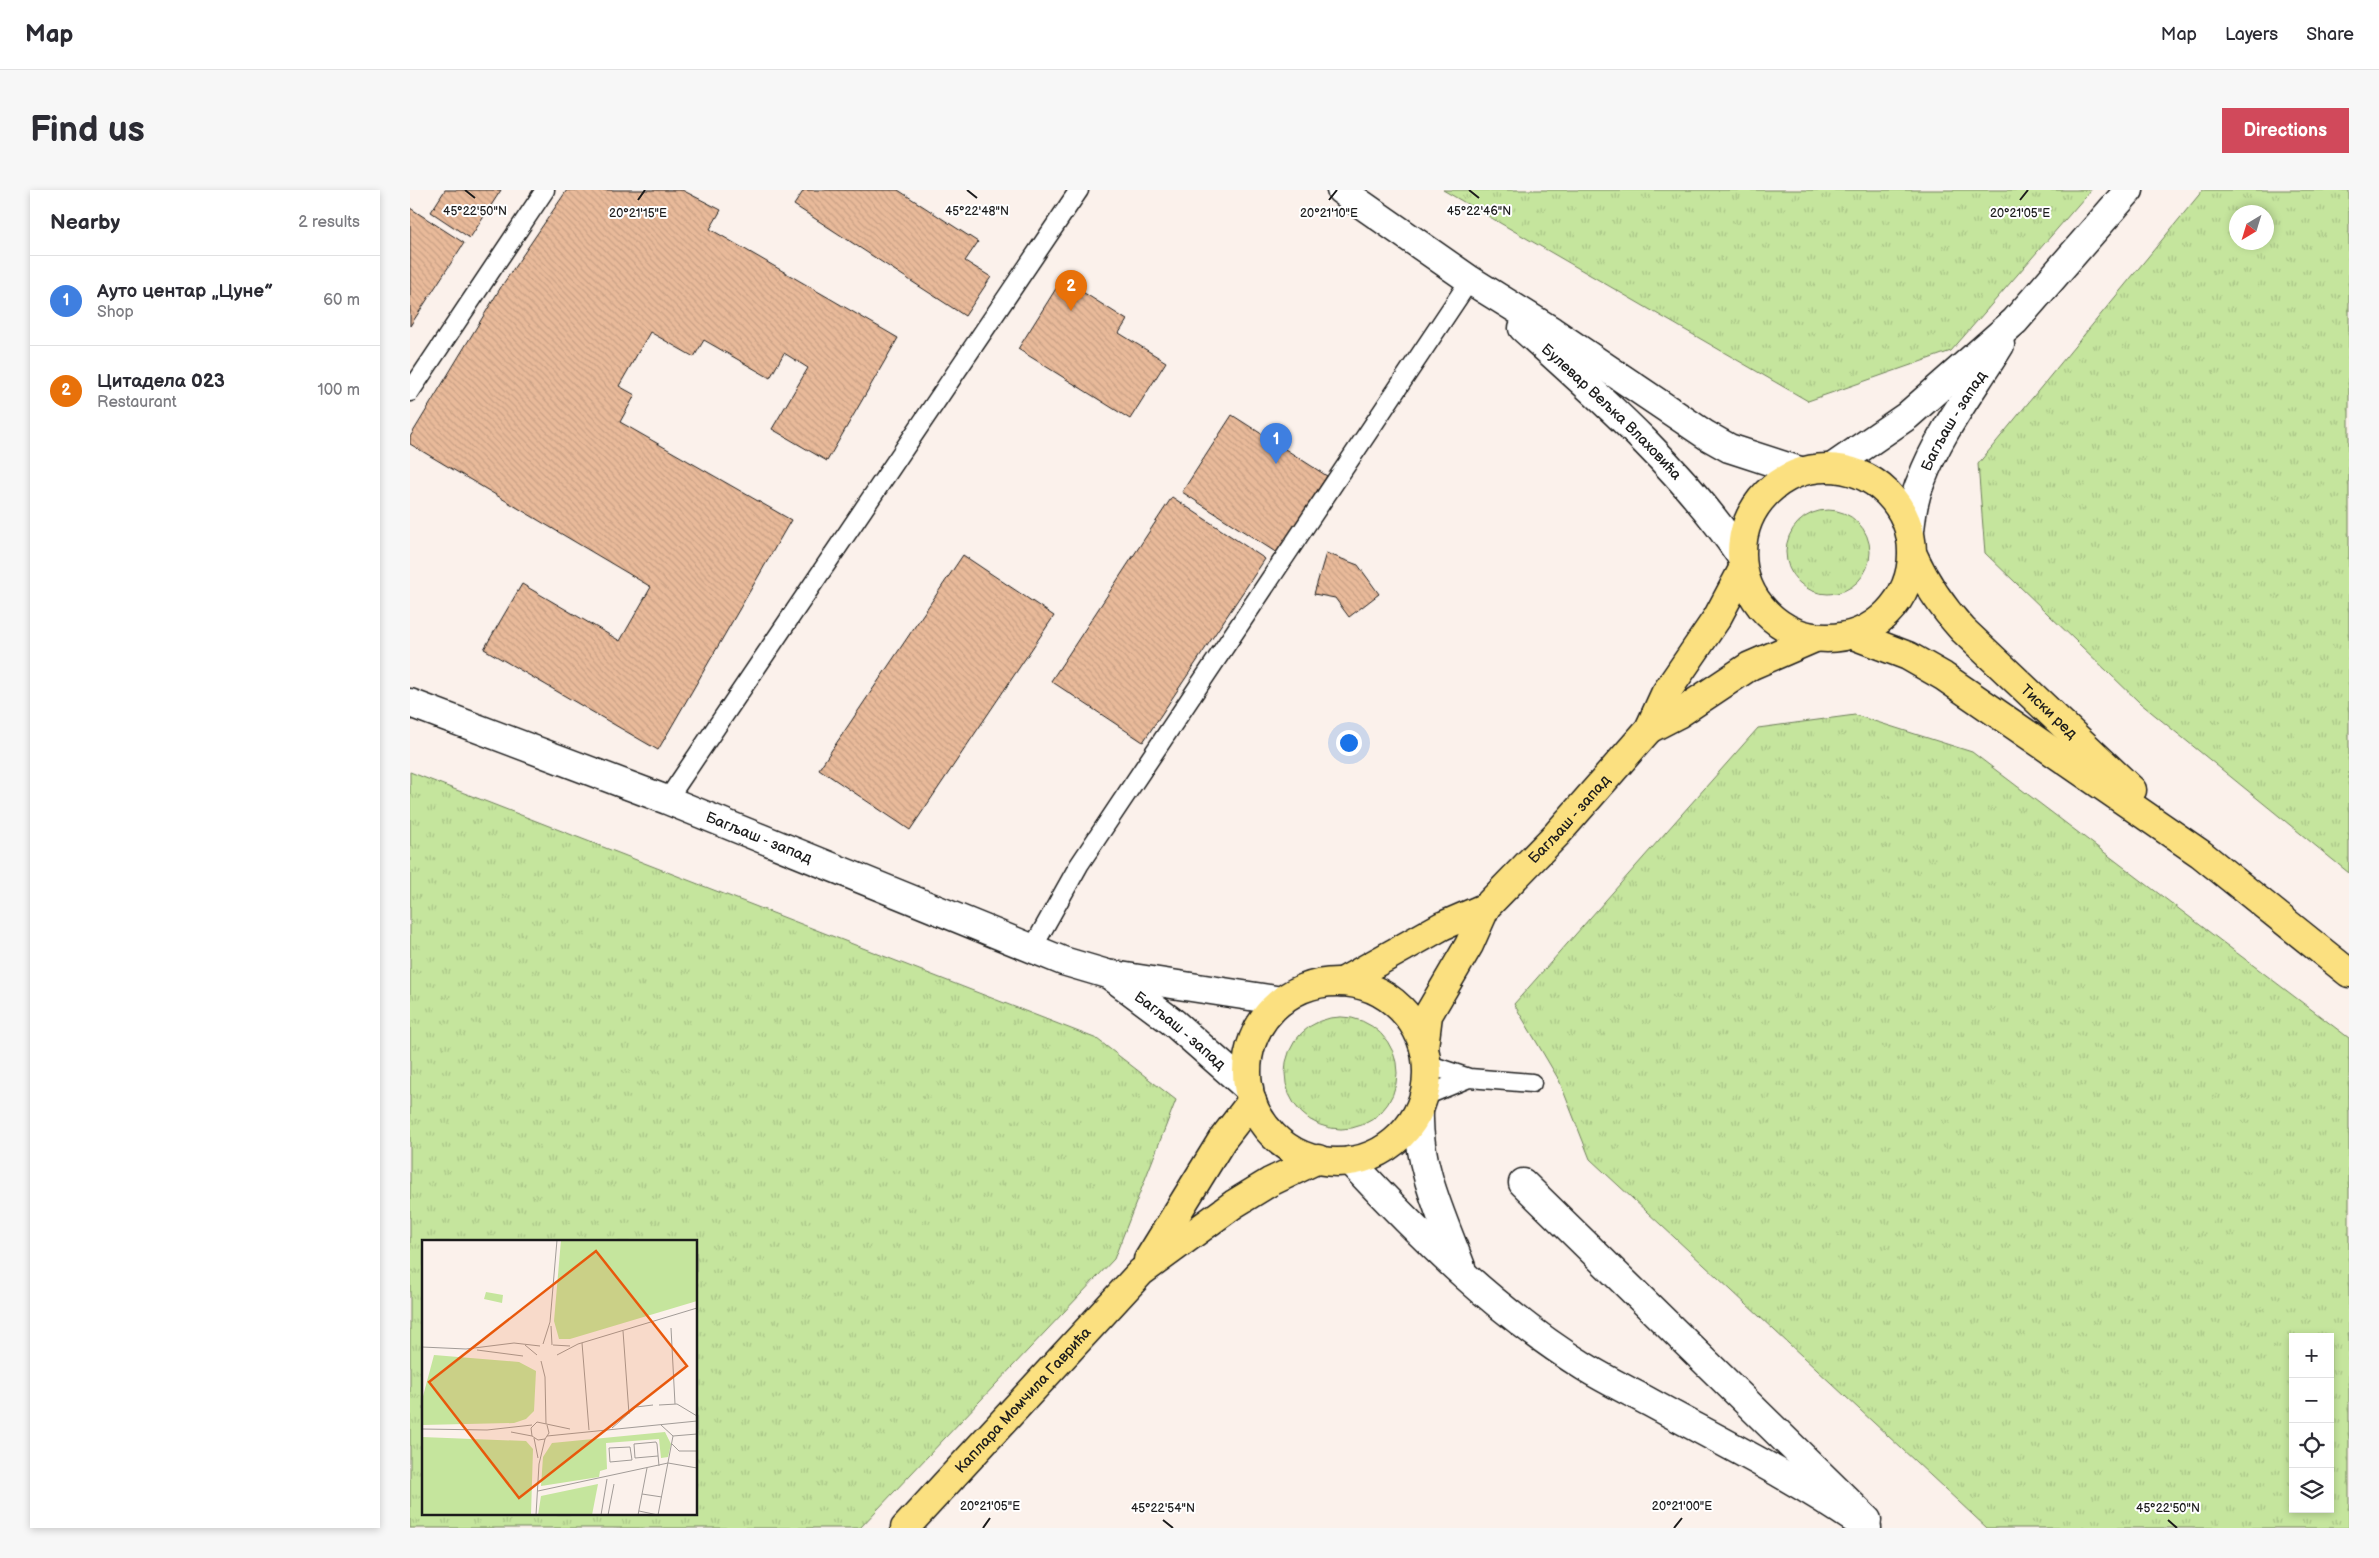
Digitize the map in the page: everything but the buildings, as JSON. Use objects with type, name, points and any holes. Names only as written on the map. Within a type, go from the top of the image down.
[{"type":"main road","points":[[1833,467],[1853,472],[1872,480],[1893,499],[1902,510],[1912,542],[1909,581],[1896,605],[1877,623],[1853,635],[1828,639],[1815,638],[1794,632],[1776,622],[1761,607],[1749,589],[1742,563],[1745,529],[1756,504],[1776,484],[1800,472],[1833,467]]},
{"type":"main road","name":"Тиски ред","points":[[1912,542],[1926,583],[1944,610],[2201,854]]},
{"type":"main road","name":"Багљаш - запад","points":[[1426,1056],[1428,1015],[1469,945],[1486,907],[1557,834],[1649,729],[1665,694],[1717,618],[1742,563]]},
{"type":"main road","name":"Тиски ред","points":[[1853,635],[1908,656],[1944,676],[2201,854],[2349,973]]},
{"type":"main road","name":"Багљаш - запад","points":[[1649,729],[1678,714],[1750,666],[1815,638]]},
{"type":"main road","name":"Багљаш - запад","points":[[1342,982],[1442,926],[1486,907]]},
{"type":"main road","points":[[1342,982],[1373,989],[1399,1007],[1418,1032],[1426,1056],[1422,1103],[1398,1139],[1383,1150],[1367,1157],[1350,1161],[1318,1160],[1285,1144],[1266,1125],[1251,1095],[1248,1062],[1256,1034],[1271,1011],[1282,1001],[1304,988],[1342,982]]},
{"type":"main road","points":[[1141,1272],[1251,1095]]},
{"type":"main road","points":[[1141,1272],[1234,1204],[1270,1182],[1318,1160]]},
{"type":"main road","name":"Каплара Момчила Гаврића","points":[[905,1528],[1141,1272]]},
{"type":"street","name":"Булевар Вељка Влаховића","points":[[1341,190],[1470,280],[1552,330],[1706,435],[1729,448],[1800,472]]},
{"type":"street","name":"Багљаш - запад","points":[[1833,467],[1906,416],[2015,321],[2129,190]]},
{"type":"street","name":"Булевар Вељка Влаховића","points":[[1470,280],[1650,445],[1700,499],[1742,563]]},
{"type":"street","name":"Багљаш - запад","points":[[1912,542],[1913,505],[1921,481],[1941,441],[2015,321]]},
{"type":"street","name":"Багљаш - запад","points":[[410,703],[667,800],[1032,949],[1107,974],[1282,1001]]},
{"type":"street","name":"Багљаш - запад","points":[[1107,974],[1174,1023],[1251,1095]]},
{"type":"street","points":[[1422,1103],[1418,1133],[1431,1187],[1463,1273]]},
{"type":"street","points":[[1350,1161],[1394,1209],[1519,1323],[1586,1368],[1769,1468],[1835,1506],[1866,1528]]},
{"type":"street","points":[[1523,1183],[1875,1528]]},
{"type":"lane","points":[[410,392],[545,190]]},
{"type":"lane","points":[[667,800],[1079,190]]},
{"type":"lane","points":[[1032,949],[1079,865],[1470,280]]},
{"type":"lane","points":[[1426,1056],[1469,1078],[1532,1083]]},
{"type":"lane","points":[[1422,1103],[1469,1078]]},
{"type":"green space","points":[[1443,190],[2091,190],[1951,351],[1808,401]]},
{"type":"green space","points":[[2203,190],[2349,190],[2349,873],[2140,703],[1985,553],[1978,464]]},
{"type":"green space","points":[[1820,510],[1836,510],[1852,517],[1863,528],[1870,544],[1867,568],[1858,582],[1852,587],[1836,594],[1820,594],[1804,587],[1793,576],[1786,560],[1786,544],[1793,528],[1804,517]]},
{"type":"green space","points":[[1855,715],[1972,752],[2349,1038],[2349,1528],[1987,1528],[1590,1159],[1559,1080],[1514,1004],[1758,728]]},
{"type":"green space","points":[[410,772],[1097,1039],[1176,1100],[1114,1259],[860,1528],[410,1528]]},
{"type":"green space","points":[[1341,1017],[1362,1021],[1381,1033],[1393,1052],[1397,1073],[1393,1094],[1381,1113],[1362,1125],[1341,1129],[1320,1125],[1301,1113],[1289,1094],[1285,1073],[1289,1052],[1301,1033],[1320,1021]]},
{"type":"place","name":"Цитадела 023","points":[[1071,311]]},
{"type":"place","name":"Ауто центар „Цуне”","points":[[1276,464]]}]
